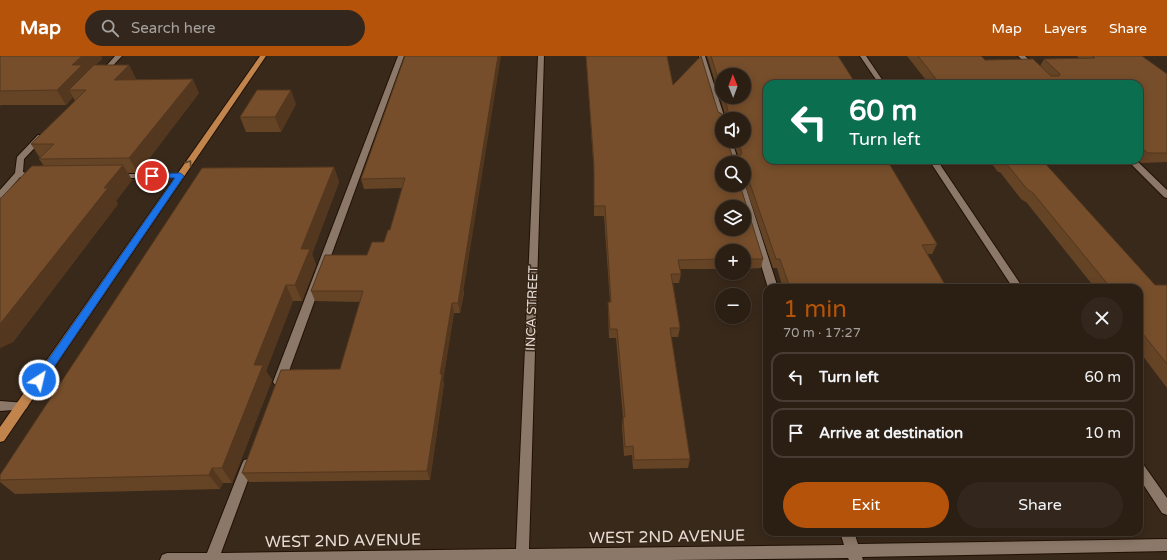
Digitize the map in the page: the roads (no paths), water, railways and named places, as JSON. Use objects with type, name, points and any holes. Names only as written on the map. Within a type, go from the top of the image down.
[{"type":"main road","points":[[0,437],[263,56]]},
{"type":"street","points":[[97,79],[119,56]]},
{"type":"street","points":[[275,392],[401,56]]},
{"type":"street","name":"INCA STREET","points":[[522,557],[541,56]]},
{"type":"street","points":[[702,56],[719,112]]},
{"type":"street","points":[[863,56],[879,80]]},
{"type":"street","points":[[1021,56],[1047,80]]},
{"type":"street","points":[[0,195],[19,173],[20,159],[48,130]]},
{"type":"street","points":[[936,164],[1015,284]]},
{"type":"street","points":[[1135,164],[1167,194]]},
{"type":"street","points":[[19,173],[29,178],[45,177]]},
{"type":"street","points":[[107,176],[180,176]]},
{"type":"street","points":[[744,192],[772,284]]},
{"type":"street","points":[[0,406],[22,406]]},
{"type":"street","points":[[212,560],[252,452]]},
{"type":"street","points":[[1143,474],[1167,510]]},
{"type":"street","points":[[848,536],[854,556]]},
{"type":"street","name":"WEST 2ND AVENUE","points":[[167,560],[854,556],[1167,545]]}]
